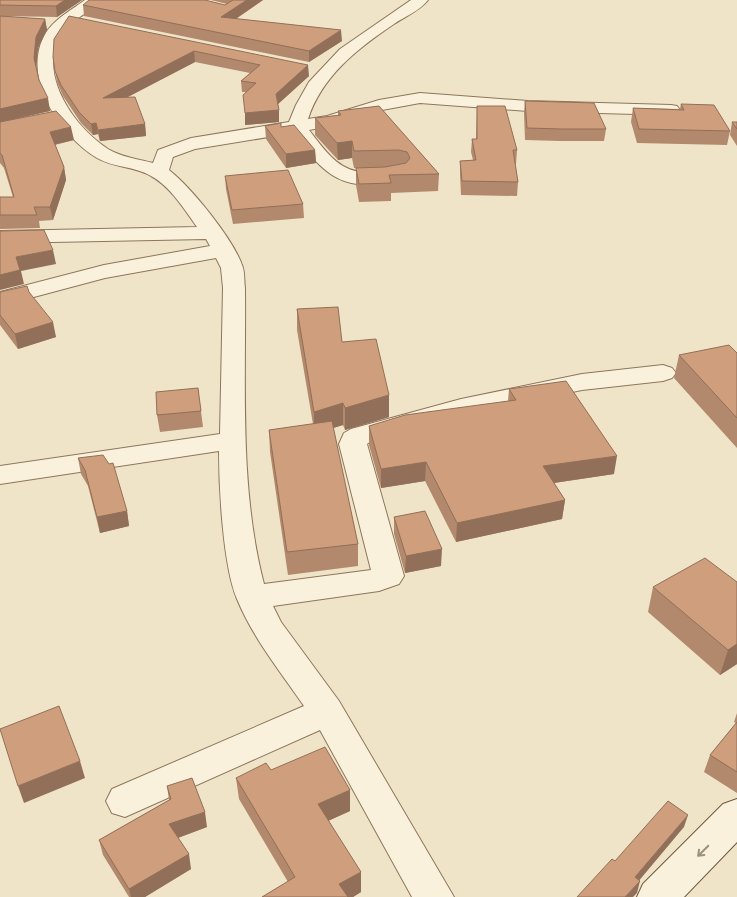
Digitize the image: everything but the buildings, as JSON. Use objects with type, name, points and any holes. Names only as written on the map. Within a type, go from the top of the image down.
[{"type":"street","points":[[94,0],[65,22],[52,36],[47,47],[48,86],[54,117],[102,153],[124,162],[159,172],[194,208],[231,266],[234,288],[231,441],[243,562],[252,597],[268,629],[327,711],[434,897]]},
{"type":"street","points":[[297,126],[307,96],[325,72],[359,43],[421,0]]},
{"type":"street","points":[[307,68],[325,72]]},
{"type":"street","points":[[159,172],[165,154],[191,144],[330,121],[379,105],[420,98],[528,106],[686,110]]},
{"type":"street","points":[[297,126],[334,171],[353,178],[398,175]]},
{"type":"street","points":[[0,237],[216,241]]},
{"type":"street","points":[[0,298],[114,270],[216,241]]},
{"type":"street","points":[[252,597],[379,580],[388,576],[353,444],[354,439],[361,435],[461,406],[582,382],[663,373]]},
{"type":"street","points":[[0,475],[231,441]]},
{"type":"street","points":[[125,801],[327,711]]},
{"type":"street","points":[[657,897],[737,816]]}]
